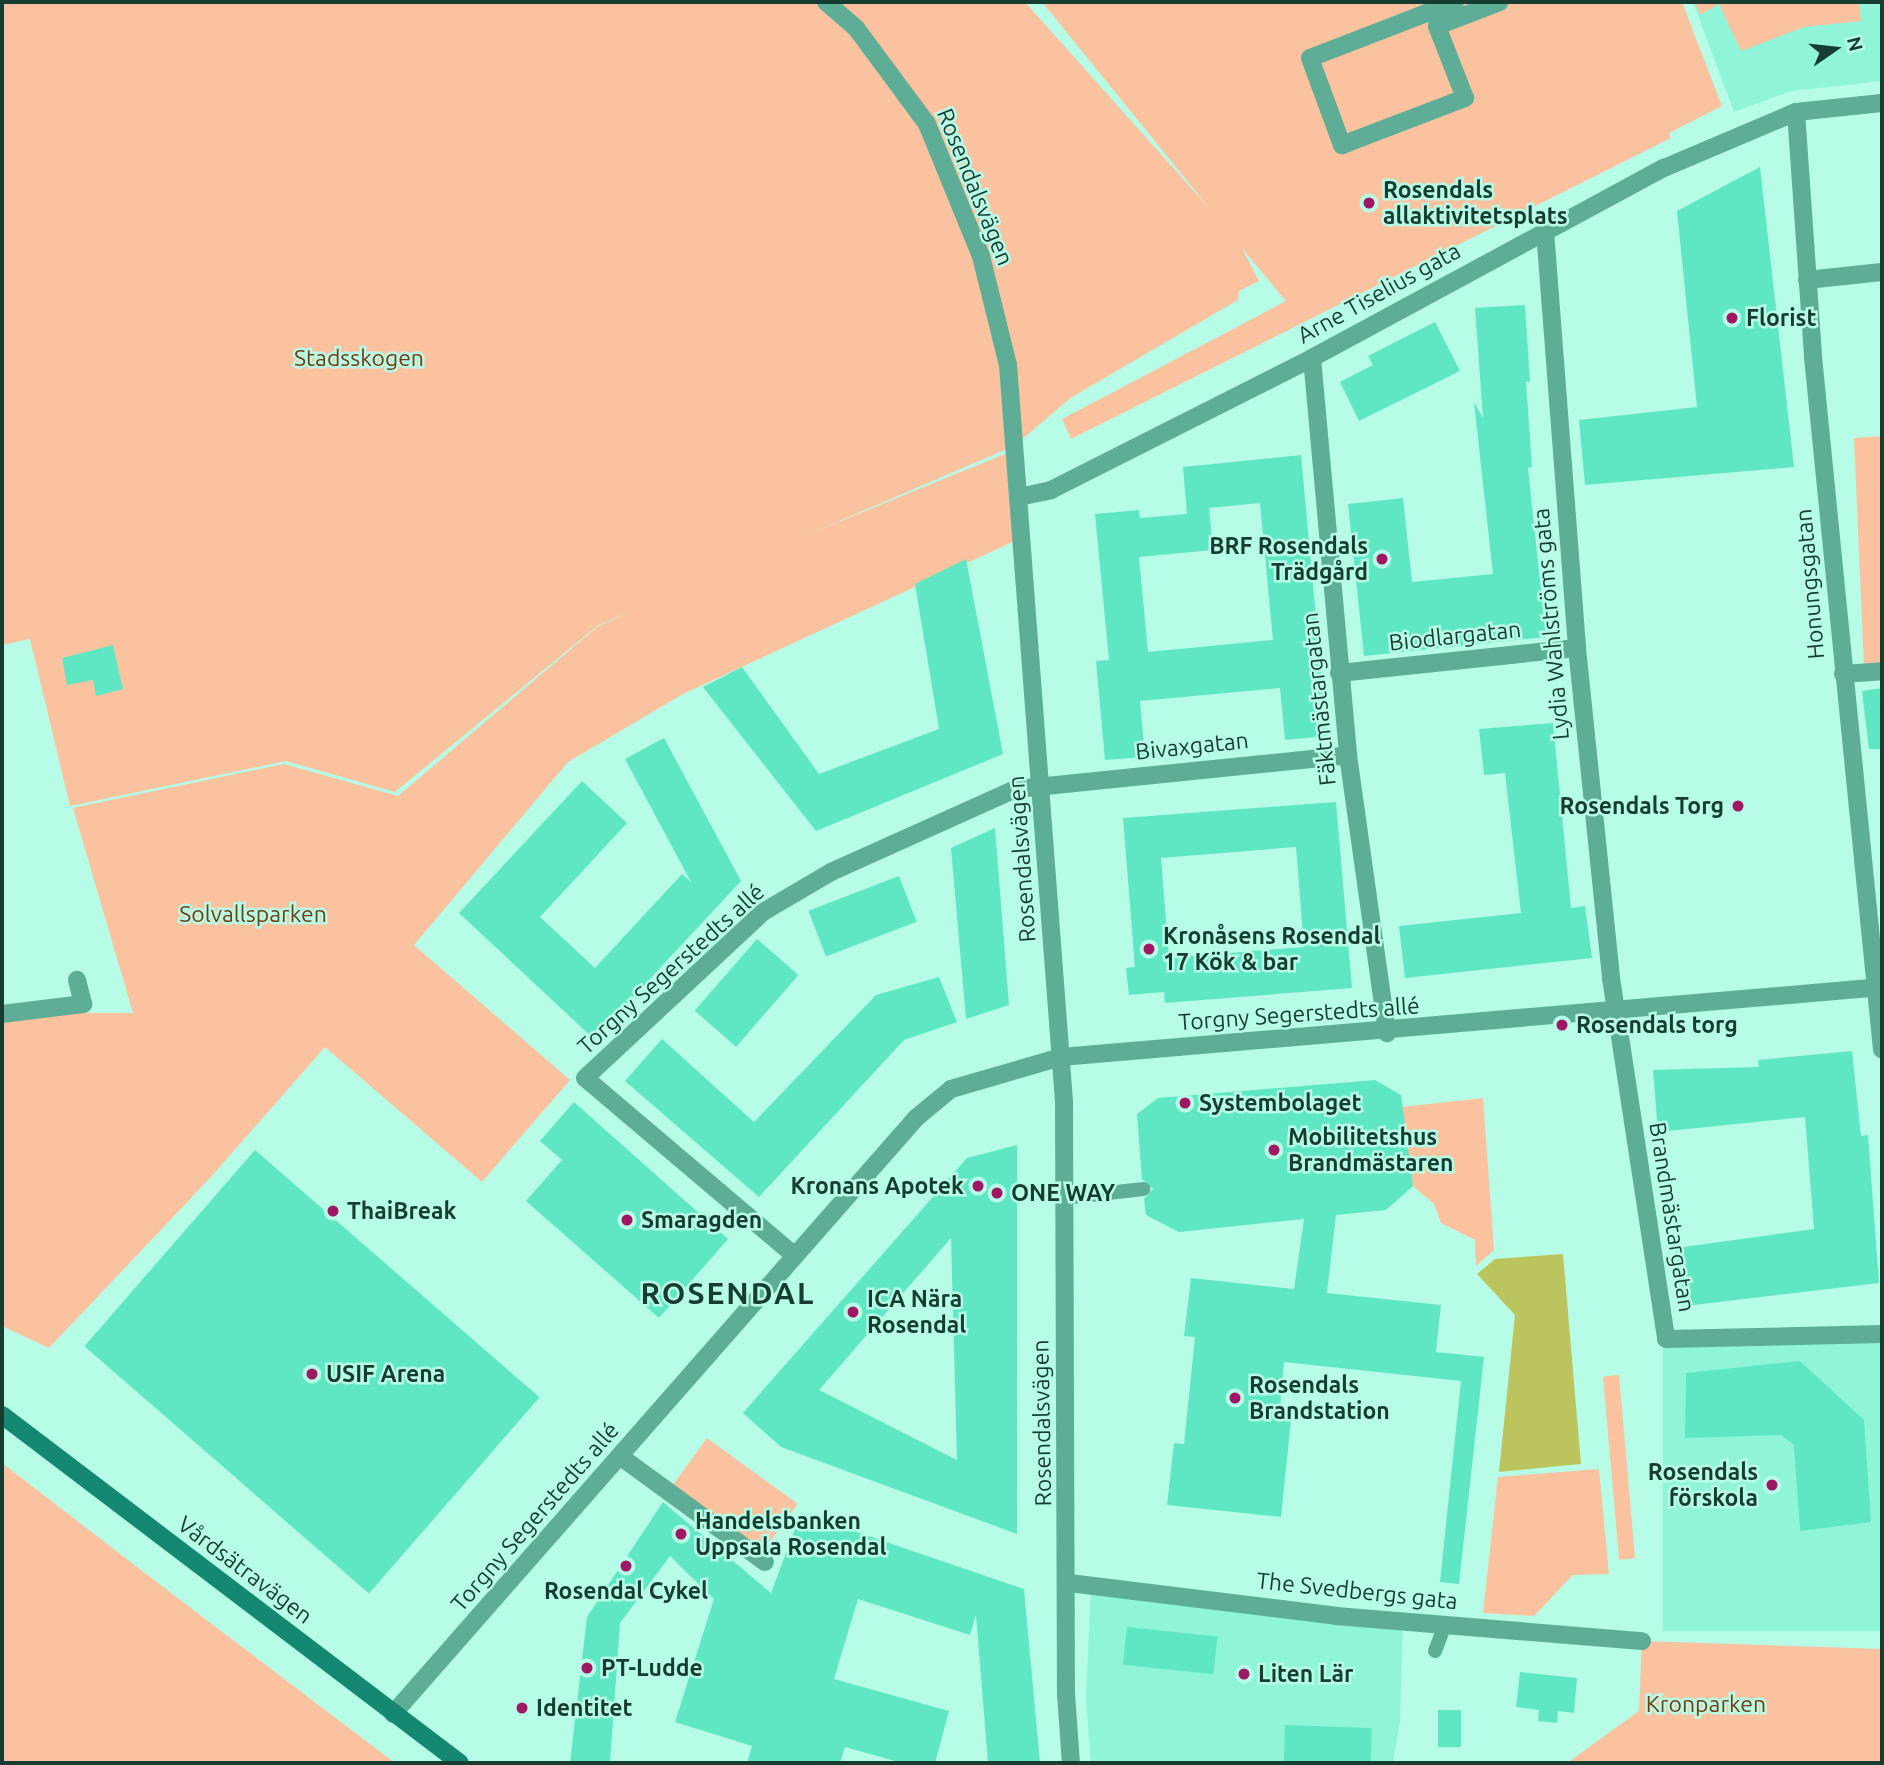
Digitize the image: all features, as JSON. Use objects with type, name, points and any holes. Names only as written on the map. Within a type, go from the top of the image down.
[{"type":"main road","name":"Vårdsätravägen","points":[[2,1415],[460,1763]]},
{"type":"street","name":"Rosendalsvägen","points":[[826,2],[856,28],[927,124],[981,256],[1008,365],[1061,1058],[1069,1583],[1066,1694],[1072,1763]]},
{"type":"street","points":[[1455,2],[1310,58],[1342,145],[1465,98],[1437,26],[1500,2]]},
{"type":"street","name":"Arne Tiselius gata","points":[[1019,497],[1051,490],[1312,358],[1664,168],[1796,112],[1882,103]]},
{"type":"street","name":"Honungsgatan","points":[[1796,112],[1807,280],[1843,674],[1879,988],[1882,1050]]},
{"type":"street","name":"Lydia Wahlströms gata","points":[[1545,231],[1577,648],[1615,1013]]},
{"type":"street","points":[[1807,280],[1882,272]]},
{"type":"street","name":"Fäktmästargatan","points":[[1312,358],[1348,755],[1387,1033]]},
{"type":"street","name":"Biodlargatan","points":[[1339,673],[1577,648]]},
{"type":"street","points":[[1843,674],[1882,671]]},
{"type":"street","name":"Bivaxgatan","points":[[1041,786],[1348,755]]},
{"type":"street","name":"Torgny Segerstedts allé","points":[[795,1256],[585,1078],[764,912],[831,872],[1016,789],[1041,786]]},
{"type":"street","points":[[2,1014],[83,1004],[76,979]]},
{"type":"street","name":"Torgny Segerstedts allé","points":[[393,1714],[928,1105],[978,1077],[1061,1058],[1387,1033],[1879,988]]},
{"type":"street","name":"Brandmästargatan","points":[[1615,1013],[1666,1339],[1882,1334]]},
{"type":"street","points":[[621,1457],[765,1562]]},
{"type":"street","name":"The Svedbergs gata","points":[[1069,1583],[1445,1625],[1642,1641]]},
{"type":"lane","points":[[1064,1198],[1143,1189]]},
{"type":"lane","points":[[1435,1651],[1445,1625]]},
{"type":"shaded area","points":[[1693,2],[1882,2],[1882,81],[1791,91],[1734,112]]},
{"type":"shaded area","points":[[1563,1254],[1581,1464],[1499,1472],[1515,1315],[1477,1274],[1495,1259]]},
{"type":"shaded area","name":"Rosendals förskola","points":[[1663,1341],[1882,1341],[1882,1631],[1663,1631]]},
{"type":"shaded area","name":"Liten Lär","points":[[1091,1588],[1403,1621],[1400,1721],[1393,1763],[1091,1763],[1086,1698]]},
{"type":"green space","name":"Stadsskogen","points":[[2,2],[1025,2],[1210,209],[1042,2],[1682,2],[1722,106],[1669,133],[1671,138],[1071,439],[1062,419],[1286,301],[1242,248],[1259,281],[1239,291],[1238,300],[1072,397],[1014,446],[809,534],[1012,451],[1019,539],[683,694],[568,762],[414,945],[570,1080],[482,1182],[325,1047],[210,1178],[49,1348],[2,1326],[2,1021],[63,1013],[133,1013],[73,808],[284,764],[398,796],[597,627],[635,610],[597,626],[395,792],[286,761],[70,806],[30,639],[2,645]]},
{"type":"green space","points":[[1695,2],[1859,2],[1861,21],[1804,27],[1741,51],[1719,4],[1700,15]]},
{"type":"green space","points":[[1882,436],[1882,664],[1864,666],[1854,438]]},
{"type":"green space","points":[[1483,1098],[1494,1250],[1476,1266],[1475,1240],[1441,1223],[1434,1204],[1413,1186],[1402,1107]]},
{"type":"green space","points":[[1619,1375],[1635,1558],[1619,1560],[1603,1376]]},
{"type":"green space","points":[[707,1438],[798,1504],[763,1552],[672,1486]]},
{"type":"green space","points":[[2,1463],[171,1593],[395,1763],[2,1763]]},
{"type":"green space","points":[[1599,1469],[1609,1574],[1573,1575],[1534,1616],[1483,1613],[1498,1477]]},
{"type":"green space","name":"Kronparken","points":[[1642,1641],[1882,1649],[1882,1763],[1567,1763],[1639,1711]]},
{"type":"building","name":"Florist","points":[[1760,167],[1794,467],[1585,485],[1579,420],[1697,407],[1677,211]]},
{"type":"building","name":"BRF Rosendals Trädgård","points":[[1525,305],[1530,382],[1526,382],[1532,467],[1528,468],[1546,637],[1364,656],[1348,504],[1403,498],[1412,582],[1493,574],[1474,402],[1483,418],[1475,308]]},
{"type":"building","points":[[1435,322],[1460,371],[1359,421],[1340,382],[1373,365],[1368,356]]},
{"type":"building","points":[[1301,455],[1327,736],[1285,740],[1280,688],[1140,701],[1145,757],[1105,760],[1096,661],[1109,660],[1095,514],[1139,510],[1140,518],[1187,514],[1183,467]],"holes":[[[1260,503],[1273,640],[1148,652],[1139,557],[1213,550],[1209,508]]]},
{"type":"building","points":[[966,559],[1003,754],[816,831],[703,687],[742,667],[819,774],[939,729],[915,584]]},
{"type":"building","points":[[113,645],[123,689],[96,696],[93,680],[67,685],[62,658]]},
{"type":"building","points":[[1882,688],[1882,749],[1869,749],[1862,691]]},
{"type":"building","points":[[1553,723],[1571,908],[1585,906],[1592,958],[1405,978],[1399,926],[1521,913],[1505,773],[1484,775],[1479,729]]},
{"type":"building","points":[[664,738],[741,881],[594,1039],[459,913],[582,781],[627,823],[540,917],[595,968],[682,874],[691,882],[625,759]]},
{"type":"building","points":[[1336,802],[1352,988],[1165,1003],[1164,992],[1129,995],[1126,968],[1135,967],[1123,818]],"holes":[[[1296,847],[1304,947],[1169,958],[1161,858]]]},
{"type":"building","points":[[995,828],[1009,1005],[966,1019],[951,848]]},
{"type":"building","points":[[899,876],[917,922],[826,957],[808,911]]},
{"type":"building","points":[[757,939],[799,975],[736,1047],[695,1011]]},
{"type":"building","points":[[939,977],[957,1022],[904,1040],[759,1197],[625,1081],[662,1039],[754,1122],[876,995]]},
{"type":"building","points":[[1852,1051],[1861,1136],[1868,1135],[1879,1283],[1685,1306],[1676,1248],[1814,1229],[1805,1117],[1658,1132],[1653,1070],[1759,1067],[1758,1060]]},
{"type":"building","points":[[1375,1080],[1401,1095],[1413,1186],[1386,1210],[1336,1215],[1327,1293],[1441,1305],[1436,1352],[1484,1357],[1459,1584],[1440,1582],[1461,1381],[1284,1362],[1279,1419],[1291,1420],[1281,1517],[1167,1505],[1174,1443],[1184,1444],[1195,1337],[1184,1336],[1191,1278],[1294,1289],[1304,1219],[1179,1232],[1146,1215],[1144,1199],[1153,1189],[1142,1179],[1137,1114],[1158,1098]]},
{"type":"building","name":"Smaragden","points":[[574,1102],[728,1239],[659,1318],[526,1201],[562,1160],[540,1141]]},
{"type":"building","points":[[1017,1145],[1017,1534],[781,1447],[743,1413],[967,1158]],"holes":[[[951,1238],[957,1460],[819,1390]]]},
{"type":"building","name":"USIF Arena","points":[[255,1150],[540,1397],[369,1594],[84,1346]]},
{"type":"building","name":"Rosendals förskola","points":[[1800,1361],[1864,1420],[1871,1522],[1800,1531],[1794,1445],[1781,1435],[1685,1438],[1686,1373]]},
{"type":"building","points":[[663,1502],[771,1593],[801,1513],[1024,1589],[1040,1763],[988,1763],[976,1615],[970,1635],[858,1599],[834,1679],[949,1711],[935,1763],[902,1763],[845,1747],[840,1763],[747,1763],[752,1746],[675,1722],[714,1599],[670,1556],[620,1623],[610,1763],[570,1763],[587,1617]]},
{"type":"building","points":[[1127,1627],[1218,1637],[1214,1674],[1123,1665]]},
{"type":"building","points":[[1520,1672],[1577,1678],[1574,1713],[1558,1711],[1557,1723],[1538,1721],[1539,1710],[1516,1707]]},
{"type":"building","points":[[1438,1710],[1461,1710],[1461,1747],[1438,1747]]},
{"type":"building","points":[[1285,1725],[1372,1728],[1371,1763],[1284,1763]]},
{"type":"place","name":"Rosendals allaktivitetsplats","points":[[1369,203]]},
{"type":"place","name":"Florist","points":[[1732,318]]},
{"type":"place","name":"BRF Rosendals Trädgård","points":[[1382,559]]},
{"type":"place","name":"Rosendals Torg","points":[[1738,806]]},
{"type":"place","name":"Kronåsens Rosendal 17 Kök & bar","points":[[1149,949]]},
{"type":"place","name":"Rosendals torg","points":[[1562,1025]]},
{"type":"place","name":"Systembolaget","points":[[1185,1103]]},
{"type":"place","name":"Mobilitetshus Brandmästaren","points":[[1274,1150]]},
{"type":"place","name":"Kronans Apotek","points":[[978,1186]]},
{"type":"place","name":"ONE WAY","points":[[997,1193]]},
{"type":"place","name":"ThaiBreak","points":[[333,1211]]},
{"type":"place","name":"Smaragden","points":[[627,1220]]},
{"type":"place","name":"ICA Nära Rosendal","points":[[853,1312]]},
{"type":"place","name":"USIF Arena","points":[[312,1374]]},
{"type":"place","name":"Rosendals Brandstation","points":[[1235,1398]]},
{"type":"place","name":"Rosendals förskola","points":[[1772,1485]]},
{"type":"place","name":"Handelsbanken Uppsala Rosendal","points":[[681,1534]]},
{"type":"place","name":"Rosendal Cykel","points":[[626,1566]]},
{"type":"place","name":"PT-Ludde","points":[[587,1668]]},
{"type":"place","name":"Liten Lär","points":[[1244,1674]]},
{"type":"place","name":"Identitet","points":[[522,1708]]},
{"type":"district","name":"ROSENDAL","points":[[728,1293]]},
{"type":"park label","name":"Solvallsparken","points":[[253,914]]}]
